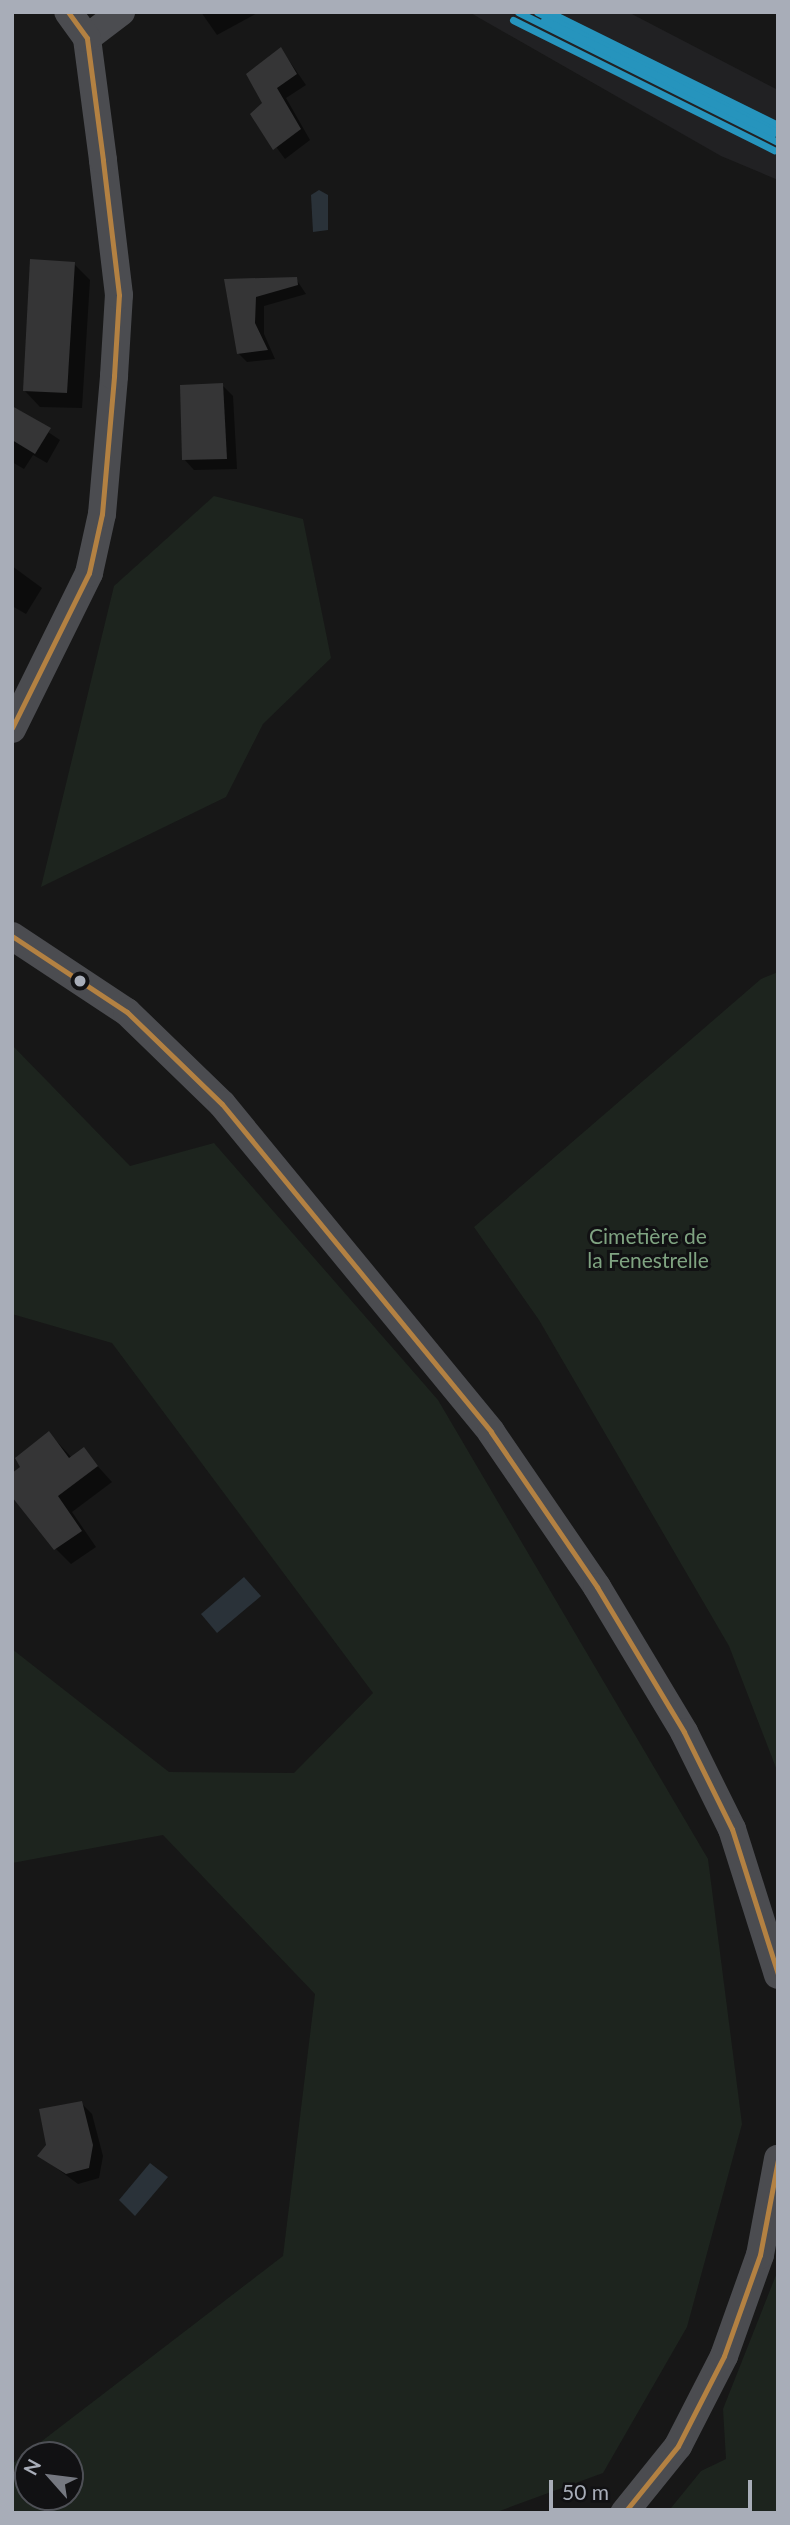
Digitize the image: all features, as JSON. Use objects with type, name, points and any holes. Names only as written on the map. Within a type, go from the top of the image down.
[{"type":"street","points":[[12,729],[89,573],[102,514],[119,295],[87,38],[68,12]]},
{"type":"street","points":[[87,38],[121,12]]},
{"type":"street","points":[[12,936],[127,1012],[222,1104],[491,1432],[597,1587],[684,1732],[732,1829],[778,1975]]},
{"type":"street","points":[[624,2513],[678,2446],[724,2356],[761,2255],[778,2159]]},
{"type":"shaded area","points":[[469,12],[628,12],[778,90],[778,180],[721,156]]},
{"type":"shaded area","points":[[319,190],[328,195],[328,230],[313,232],[311,195]]},
{"type":"shaded area","points":[[244,1577],[261,1596],[217,1633],[201,1614]]},
{"type":"shaded area","points":[[150,2163],[168,2177],[135,2216],[119,2200]]},
{"type":"green space","points":[[214,496],[303,519],[331,658],[263,724],[226,797],[41,887],[114,586]]},
{"type":"green space","name":"Cimetière de la Fenestrelle","points":[[778,972],[778,1773],[729,1646],[539,1320],[474,1227],[761,979]]},
{"type":"green space","points":[[12,1045],[130,1166],[214,1143],[438,1400],[708,1859],[742,2124],[687,2327],[603,2473],[494,2513],[12,2513],[14,2462],[14,2511],[84,2511],[84,2441],[42,2441],[283,2256],[315,1994],[163,1835],[12,1863],[12,1649],[169,1772],[294,1773],[373,1693],[112,1343],[12,1314]]},
{"type":"green space","points":[[778,2270],[778,2513],[677,2513],[671,2508],[701,2471],[726,2459],[723,2409]]},
{"type":"building","points":[[281,47],[297,74],[277,88],[301,129],[273,150],[250,114],[262,103],[246,74]]},
{"type":"building","points":[[30,259],[75,262],[67,393],[23,391]]},
{"type":"building","points":[[297,277],[298,285],[256,297],[255,323],[268,350],[237,354],[224,279]]},
{"type":"building","points":[[223,383],[227,459],[182,460],[180,385]]},
{"type":"building","points":[[12,406],[51,428],[35,454],[12,440]]},
{"type":"building","points":[[49,1431],[69,1458],[84,1447],[98,1466],[58,1496],[82,1531],[54,1550],[12,1497],[12,1473],[20,1467],[15,1458]]},
{"type":"building","points":[[82,2101],[93,2145],[89,2168],[66,2174],[37,2156],[46,2145],[39,2109]]},
{"type":"transit line","points":[[12,728],[89,573],[102,514],[114,376],[119,295],[103,160],[87,38],[68,12]]},
{"type":"transit line","points":[[518,12],[778,142]]},
{"type":"transit line","points":[[537,12],[778,132]]},
{"type":"transit line","points":[[549,12],[778,125]]},
{"type":"transit line","points":[[513,20],[774,150]]},
{"type":"transit line","points":[[544,20],[774,133]]},
{"type":"transit line","points":[[12,936],[127,1012],[222,1104],[491,1432],[597,1587],[684,1732],[732,1829],[778,1974]]},
{"type":"transit line","points":[[624,2513],[678,2446],[724,2356],[760,2255],[778,2160]]}]
